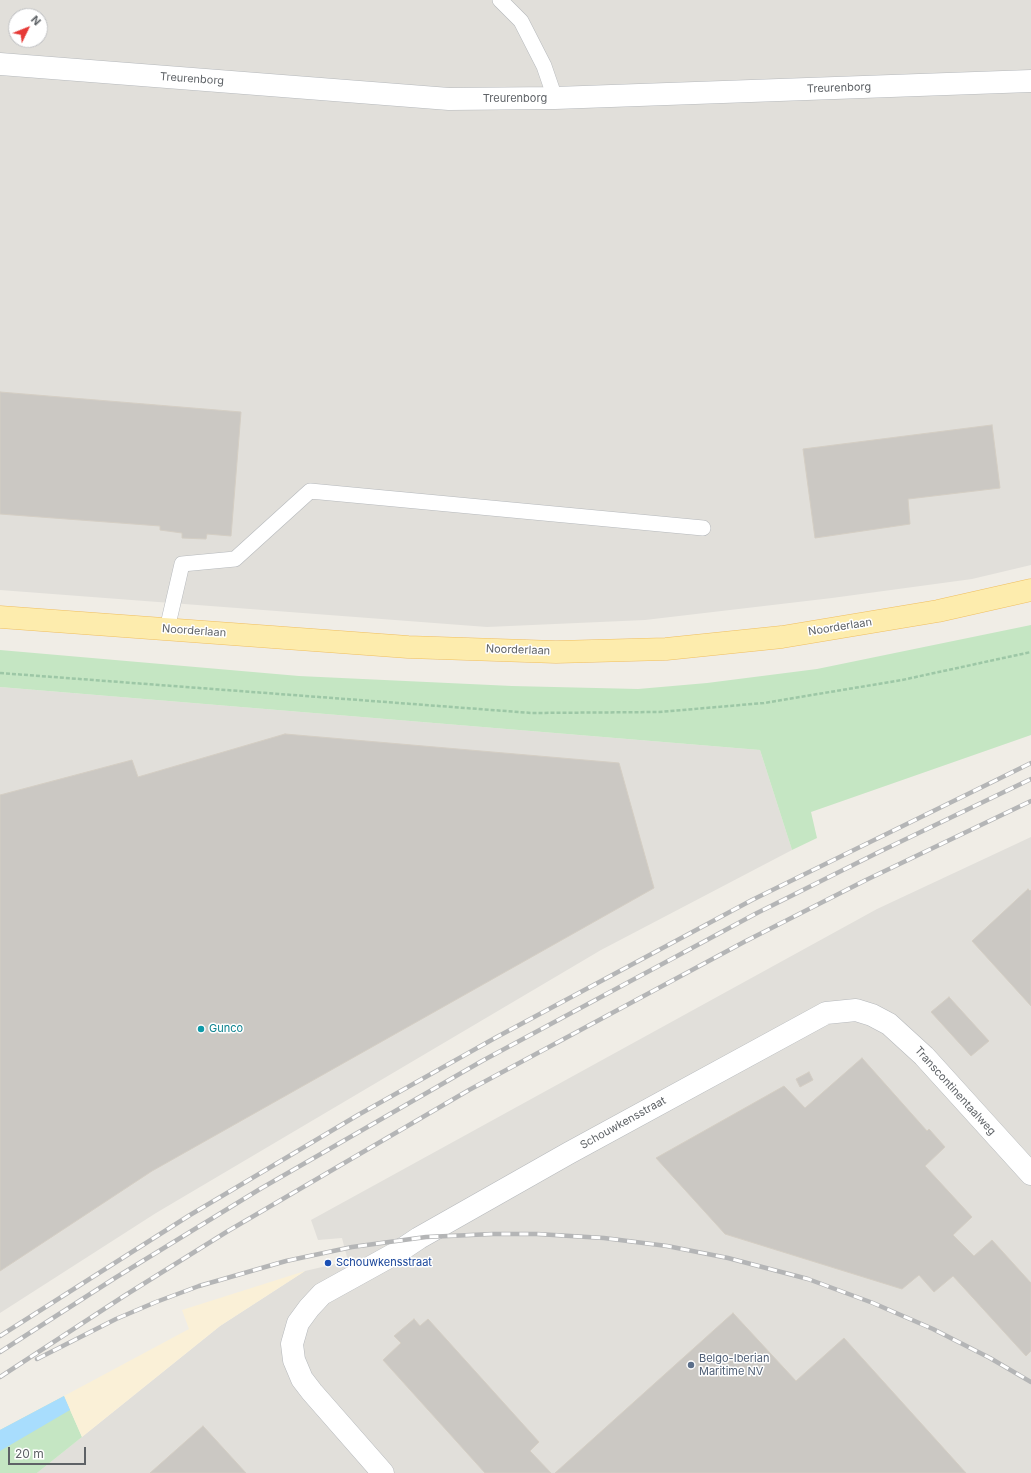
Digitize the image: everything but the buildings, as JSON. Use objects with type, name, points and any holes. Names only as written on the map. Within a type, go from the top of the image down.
[{"type":"main road","name":"Noorderlaan","points":[[0,617],[408,647],[556,652],[666,649],[782,637],[938,611],[1031,590]]},
{"type":"street","name":"Treurenborg","points":[[0,64],[449,99],[555,98],[1031,81]]},
{"type":"street","name":"Schouwkensstraat","points":[[383,1473],[312,1392],[302,1379],[294,1360],[292,1344],[298,1323],[322,1294],[398,1252],[419,1238],[562,1157],[806,1023],[826,1013],[843,1010],[856,1010],[872,1015]]},
{"type":"street","name":"Transcontinentaalweg","points":[[872,1015],[889,1024],[924,1056],[1031,1174]]},
{"type":"lane","points":[[500,0],[521,21],[544,66],[555,98]]},
{"type":"lane","points":[[167,629],[182,564],[235,559],[310,491],[703,528]]},
{"type":"path","points":[[0,673],[532,713],[659,712],[764,703],[902,680],[1031,652]]},
{"type":"shaded area","points":[[0,0],[1031,0],[1031,565],[972,579],[832,598],[645,620],[487,627],[0,590]]},
{"type":"shaded area","name":"Gunco","points":[[0,687],[760,750],[792,850],[601,950],[156,1213],[0,1313]]},
{"type":"shaded area","points":[[1031,837],[1031,1473],[37,1473],[220,1326],[305,1271],[348,1261],[342,1238],[318,1240],[311,1220],[877,909]]},
{"type":"green space","points":[[1031,625],[1031,735],[811,812],[817,838],[792,850],[760,750],[0,687],[0,650],[299,676],[512,686],[638,689],[707,683],[817,669]]},
{"type":"green space","points":[[64,1396],[82,1437],[37,1473],[0,1473],[0,1430]]},
{"type":"sand","points":[[305,1271],[220,1326],[82,1437],[64,1396],[189,1329],[182,1310]]},
{"type":"water","points":[[64,1396],[70,1410],[0,1451],[0,1430]]},
{"type":"railway","points":[[0,1336],[190,1215],[358,1115],[495,1038],[752,900],[1031,763]]},
{"type":"railway","points":[[0,1352],[115,1278],[260,1189],[482,1061],[757,913],[1031,779]]},
{"type":"railway","points":[[0,1377],[124,1296],[228,1231],[469,1090],[744,942],[866,880],[1031,801]]},
{"type":"railway","points":[[37,1359],[116,1319],[156,1302],[199,1286],[286,1261],[352,1247],[426,1237],[537,1234],[604,1238],[667,1246],[728,1258],[808,1279],[873,1303],[933,1329],[990,1358],[1031,1382]]},
{"type":"place","name":"Gunco","points":[[201,1029]]},
{"type":"place","name":"Schouwkensstraat","points":[[328,1263]]},
{"type":"place","name":"Belgo-Iberian Maritime NV","points":[[691,1365]]}]
